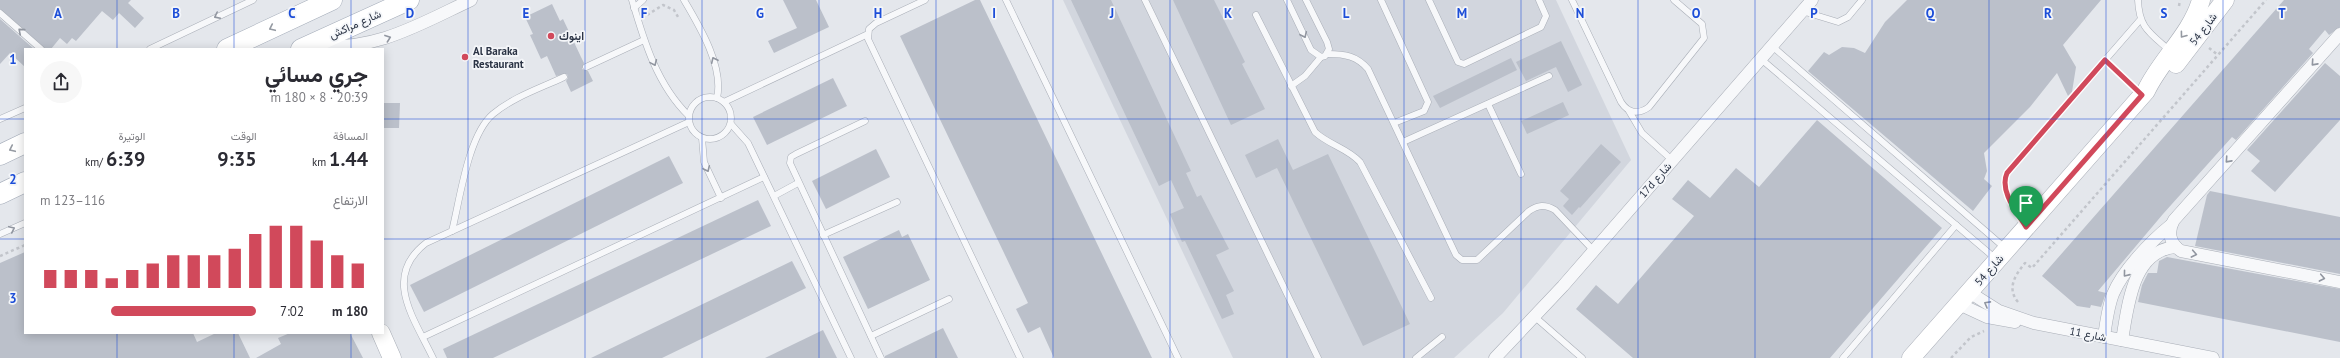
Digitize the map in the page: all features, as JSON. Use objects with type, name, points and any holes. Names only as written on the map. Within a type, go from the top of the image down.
[{"type":"main road","points":[[229,48],[332,0]]},
{"type":"main road","name":"شارع مراكش","points":[[304,47],[409,0]]},
{"type":"main road","points":[[0,155],[24,143]]},
{"type":"main road","points":[[0,194],[24,182]]},
{"type":"street","points":[[304,47],[357,46],[381,40],[404,32],[471,0]]},
{"type":"street","name":"17d شارع","points":[[1495,358],[1535,317],[1812,0]]},
{"type":"street","name":"شارع 54","points":[[1911,358],[2144,93],[2193,19],[2200,0]]},
{"type":"street","name":"شارع 54","points":[[2144,93],[2167,74],[2225,0]]},
{"type":"street","points":[[2104,336],[2110,303],[2120,281],[2148,246],[2171,225],[2340,34]]},
{"type":"street","points":[[2171,225],[2170,233],[2176,247],[2187,253],[2340,282]]},
{"type":"street","points":[[2122,340],[2132,291],[2146,262],[2156,252],[2176,247]]},
{"type":"street","name":"شارع 11","points":[[1964,298],[1973,311],[2003,321],[2028,321],[2214,358]]},
{"type":"street","points":[[381,334],[392,358]]},
{"type":"lane","points":[[152,48],[253,0]]},
{"type":"lane","points":[[632,0],[644,40],[665,87],[689,119],[692,130],[702,138],[713,140],[721,137],[731,124]]},
{"type":"lane","points":[[634,8],[643,0]]},
{"type":"lane","points":[[684,0],[717,66],[720,87],[717,98]]},
{"type":"lane","points":[[724,102],[868,34],[876,23],[925,0]]},
{"type":"lane","points":[[1006,0],[1178,358]]},
{"type":"lane","points":[[1145,0],[1318,358]]},
{"type":"lane","points":[[1287,0],[1311,50],[1321,57]]},
{"type":"lane","points":[[1306,0],[1327,42],[1328,54]]},
{"type":"lane","points":[[1381,0],[1428,102],[1424,111],[1394,123]]},
{"type":"lane","points":[[1429,0],[1458,62],[1464,64],[1541,27],[1546,16],[1539,0]]},
{"type":"lane","points":[[1572,0],[1621,102],[1629,111],[1642,133],[1672,160]]},
{"type":"lane","points":[[1629,111],[1636,112],[1649,107],[1704,38],[1702,24],[1674,0]]},
{"type":"lane","points":[[1802,11],[1838,22],[1848,17],[1862,0]]},
{"type":"lane","points":[[2138,0],[2140,20],[2148,32],[2171,51]]},
{"type":"lane","points":[[0,13],[40,48]]},
{"type":"lane","points":[[1256,15],[1315,132],[1321,138],[1349,152],[1360,162],[1431,298]]},
{"type":"lane","points":[[2026,227],[2006,192],[2004,185],[2007,173],[2140,20]]},
{"type":"lane","points":[[868,34],[870,43],[1020,358]]},
{"type":"lane","points":[[586,67],[644,40]]},
{"type":"lane","points":[[1772,46],[2002,255]]},
{"type":"lane","points":[[1291,86],[1306,76],[1321,57],[1328,54],[1348,55],[1362,63],[1371,75],[1452,249],[1462,260],[1477,260],[1529,211],[1539,206],[1550,207],[1554,210],[1593,250]]},
{"type":"lane","points":[[1761,59],[1956,225],[2002,255]]},
{"type":"lane","points":[[2105,60],[2144,93]]},
{"type":"lane","points":[[1402,142],[1549,76]]},
{"type":"lane","points":[[452,231],[473,146],[484,124],[502,107],[564,77]]},
{"type":"lane","points":[[433,358],[403,291],[403,277],[407,263],[415,252],[426,243],[689,119],[696,102],[710,97],[717,98],[724,102],[729,108],[731,124],[748,143],[851,358]]},
{"type":"lane","points":[[1488,104],[1521,174]]},
{"type":"lane","points":[[0,119],[24,108]]},
{"type":"lane","points":[[865,121],[791,157],[790,163],[822,235],[881,358]]},
{"type":"lane","points":[[702,138],[704,162],[721,198]]},
{"type":"lane","points":[[423,337],[764,177]]},
{"type":"lane","points":[[774,196],[798,183]]},
{"type":"lane","points":[[822,235],[897,202]]},
{"type":"lane","points":[[0,234],[24,223]]},
{"type":"lane","points":[[1843,358],[1956,225]]},
{"type":"lane","points":[[871,336],[949,299]]},
{"type":"lane","points":[[1535,317],[1582,358]]},
{"type":"lane","points":[[1416,358],[1442,336]]},
{"type":"path","points":[[2028,321],[2025,308],[2016,300],[2012,290],[2015,276],[2019,270],[2025,263],[2032,268],[2266,0]]},
{"type":"path","points":[[650,15],[653,10],[663,5],[674,10],[678,17]]},
{"type":"path","points":[[0,256],[24,245]]},
{"type":"path","points":[[1951,358],[1971,337],[1988,331]]},
{"type":"shaded area","points":[[1063,0],[1556,0],[1631,160],[1503,313],[1454,358],[1233,358]]},
{"type":"building","points":[[0,0],[131,0],[128,3],[144,18],[135,28],[119,13],[113,20],[102,11],[76,41],[72,38],[67,44],[60,38],[52,48],[44,48],[0,9]]},
{"type":"building","points":[[783,0],[816,0],[829,27],[774,53],[768,41],[797,28]]},
{"type":"building","points":[[975,0],[980,0],[1152,358],[1054,358],[1040,327],[1028,333],[1016,309],[1028,303],[900,36]]},
{"type":"building","points":[[1071,0],[1111,0],[1191,171],[1186,173],[1197,197],[1201,195],[1229,249],[1216,255],[1234,291],[1226,295],[1234,314],[1222,319],[1185,241],[1182,242],[1170,214],[1184,208],[1171,180],[1159,186]]},
{"type":"building","points":[[1173,0],[1214,0],[1245,62],[1242,64],[1265,109],[1231,125]]},
{"type":"building","points":[[1907,0],[2101,0],[2063,45],[2076,67],[2072,92],[2068,96],[2057,73],[2030,107],[1984,153],[1987,171],[1984,179],[1992,186],[1973,211],[1808,71],[1824,52],[1829,55],[1842,47],[1854,48],[1865,53],[1885,22]]},
{"type":"building","points":[[2284,0],[2340,0],[2340,27],[2329,35],[2325,30],[2309,49],[2313,53],[2236,140],[2232,137],[2163,214],[2098,291],[2106,293],[2101,307],[2091,305],[2090,308],[2077,306],[2042,276]]},
{"type":"building","points":[[552,4],[560,21],[563,19],[584,63],[582,69],[588,71],[593,81],[571,92],[566,81],[568,78],[567,74],[556,76],[547,56],[541,59],[530,35],[533,34],[525,17]]},
{"type":"building","points":[[0,19],[33,48],[24,48],[24,66],[10,53],[0,64]]},
{"type":"building","points":[[1561,41],[1582,85],[1568,92],[1556,67],[1526,81],[1516,62]]},
{"type":"building","points":[[1511,58],[1517,70],[1440,108],[1433,96]]},
{"type":"building","points":[[2325,63],[2340,76],[2340,120],[2275,192],[2251,171],[2260,161],[2247,150]]},
{"type":"building","points":[[833,78],[847,106],[767,145],[753,117]]},
{"type":"building","points":[[1563,102],[1569,115],[1527,134],[1521,121]]},
{"type":"building","points":[[384,103],[400,103],[399,128],[384,128]]},
{"type":"building","points":[[1817,120],[1942,228],[1830,358],[1633,358],[1576,309],[1596,285],[1618,304],[1694,216],[1672,199],[1688,180],[1710,198],[1736,168],[1759,187]]},
{"type":"building","points":[[1278,139],[1293,170],[1328,154],[1410,324],[1363,346],[1277,168],[1256,178],[1245,155]]},
{"type":"building","points":[[1601,144],[1621,162],[1572,215],[1563,206],[1569,199],[1560,191]]},
{"type":"building","points":[[876,149],[890,177],[826,209],[812,181]]},
{"type":"building","points":[[669,156],[683,183],[424,312],[410,285]]},
{"type":"building","points":[[2210,191],[2340,217],[2340,274],[2195,246],[2207,195]]},
{"type":"building","points":[[758,200],[771,226],[493,358],[447,358],[443,349]]},
{"type":"building","points":[[899,230],[902,237],[908,234],[930,280],[868,309],[843,257]]},
{"type":"building","points":[[24,252],[24,334],[193,334],[197,342],[214,334],[238,334],[250,358],[0,358],[0,263]]},
{"type":"building","points":[[2167,257],[2340,289],[2340,342],[2138,302],[2142,285],[2148,273],[2157,273],[2159,261]]},
{"type":"building","points":[[792,261],[806,288],[662,358],[591,358]]},
{"type":"building","points":[[943,328],[958,358],[885,358],[885,356]]},
{"type":"building","points":[[823,330],[837,358],[765,358]]},
{"type":"building","points":[[288,334],[351,334],[363,358],[256,358],[281,344],[278,338]]},
{"type":"place","name":"اينوك","points":[[551,36]]},
{"type":"place","name":"Al Baraka Restaurant","points":[[465,57]]},
{"type":"route","points":[[2105,60],[2142,95],[2026,227],[2006,192],[2004,179],[2007,173],[2105,60]]}]
